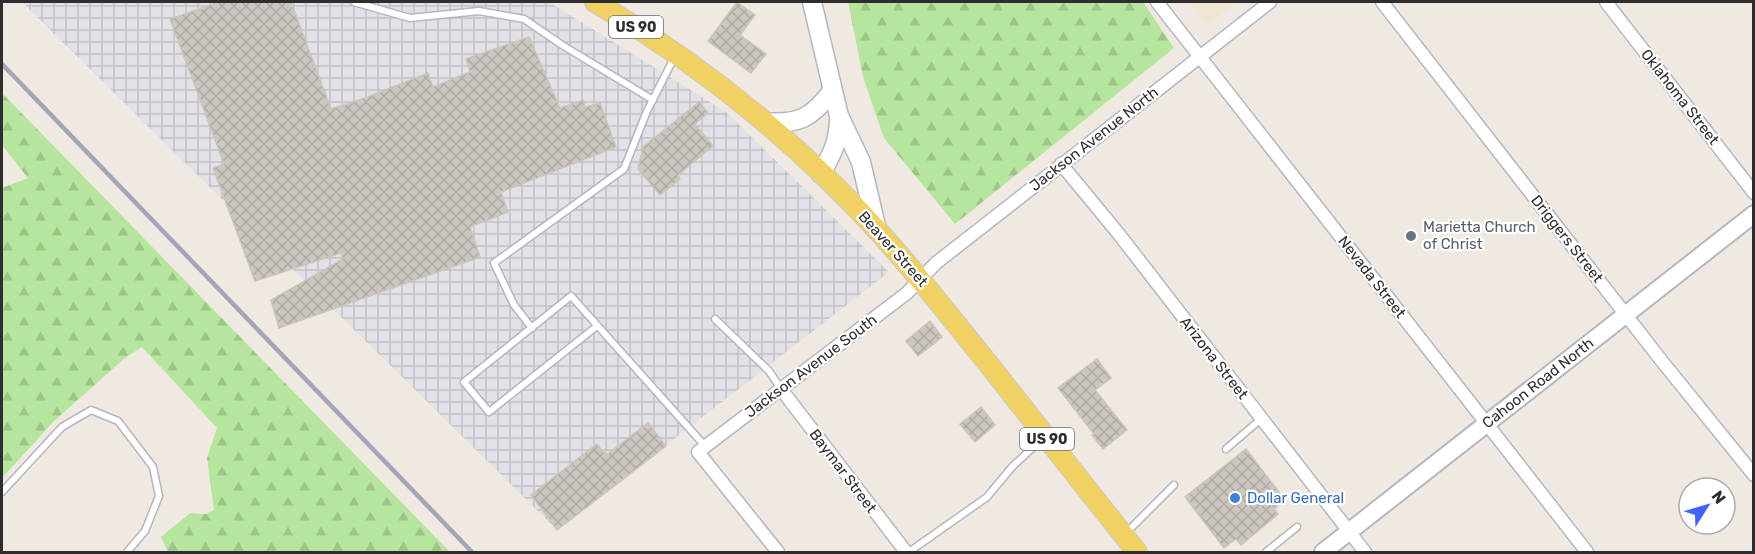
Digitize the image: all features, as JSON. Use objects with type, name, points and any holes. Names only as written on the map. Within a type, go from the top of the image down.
[{"type":"main road","name":"Beaver Street","points":[[595,2],[676,54],[764,122],[877,230],[921,279],[1137,552]]},
{"type":"main road","points":[[812,2],[839,116],[861,162],[877,230]]},
{"type":"main road","points":[[764,122],[798,122],[821,106],[832,91]]},
{"type":"main road","points":[[821,174],[835,148],[839,132],[839,116]]},
{"type":"street","name":"Nevada Street","points":[[1157,2],[1587,552]]},
{"type":"street","name":"Jackson Avenue North","points":[[921,279],[936,262],[1270,2]]},
{"type":"street","name":"Driggers Street","points":[[1382,2],[1754,475]]},
{"type":"street","name":"Oklahoma Street","points":[[1606,2],[1754,193]]},
{"type":"street","name":"Arizona Street","points":[[1060,164],[1118,233],[1365,552]]},
{"type":"street","name":"Cahoon Road North","points":[[1323,552],[1754,214]]},
{"type":"street","name":"Jackson Avenue South","points":[[702,449],[907,293],[921,279]]},
{"type":"street","name":"Baymar Street","points":[[781,389],[907,552]]},
{"type":"street","points":[[702,449],[778,552]]},
{"type":"lane","points":[[354,2],[410,18],[479,11],[524,19],[562,45],[653,100]]},
{"type":"lane","points":[[532,328],[514,305],[494,263],[624,169],[653,100],[676,54]]},
{"type":"lane","points":[[597,326],[489,412],[464,382],[571,296],[597,326],[702,449]]},
{"type":"lane","points":[[715,319],[769,370],[781,389]]},
{"type":"lane","points":[[2,492],[62,427],[91,410],[118,421],[153,466],[159,496],[145,531],[127,552]]},
{"type":"lane","points":[[1226,449],[1261,419]]},
{"type":"lane","points":[[907,552],[987,497],[1012,467],[1046,436]]},
{"type":"lane","points":[[1124,535],[1174,485]]},
{"type":"lane","points":[[1269,551],[1297,527]]},
{"type":"shaded area","points":[[22,2],[549,2],[726,112],[889,272],[557,530]]},
{"type":"shaded area","points":[[1190,2],[1237,2],[1207,25]]},
{"type":"green space","points":[[848,2],[1143,2],[1174,48],[955,224],[884,138],[863,77]]},
{"type":"green space","points":[[2,93],[450,552],[168,552],[161,537],[190,513],[206,514],[214,510],[207,458],[217,428],[142,347],[125,358],[53,422],[2,478],[2,188],[28,178],[2,145]]},
{"type":"building","points":[[219,2],[291,2],[331,109],[428,73],[433,87],[470,72],[466,59],[529,37],[560,108],[583,100],[585,107],[600,103],[616,147],[501,192],[508,212],[470,227],[480,257],[279,328],[271,300],[343,259],[341,253],[255,281],[213,168],[224,164],[170,19]]},
{"type":"building","points":[[737,2],[755,15],[740,35],[766,54],[751,73],[708,41]]},
{"type":"building","points":[[699,102],[708,113],[695,124],[713,146],[678,175],[680,179],[660,195],[638,169],[643,147]]},
{"type":"building","points":[[930,321],[942,337],[918,356],[906,341]]},
{"type":"building","points":[[1097,359],[1111,378],[1095,390],[1127,430],[1103,449],[1058,388]]},
{"type":"building","points":[[981,407],[995,425],[975,442],[960,424]]},
{"type":"building","points":[[648,423],[666,446],[557,530],[531,495],[597,444],[606,455]]},
{"type":"building","name":"Dollar General","points":[[1246,449],[1285,500],[1274,509],[1278,514],[1241,545],[1236,539],[1224,548],[1185,497]]},
{"type":"railway","points":[[2,64],[472,552]]},
{"type":"place","name":"Marietta Church of Christ","points":[[1411,236]]},
{"type":"place","name":"Dollar General","points":[[1235,498]]}]
